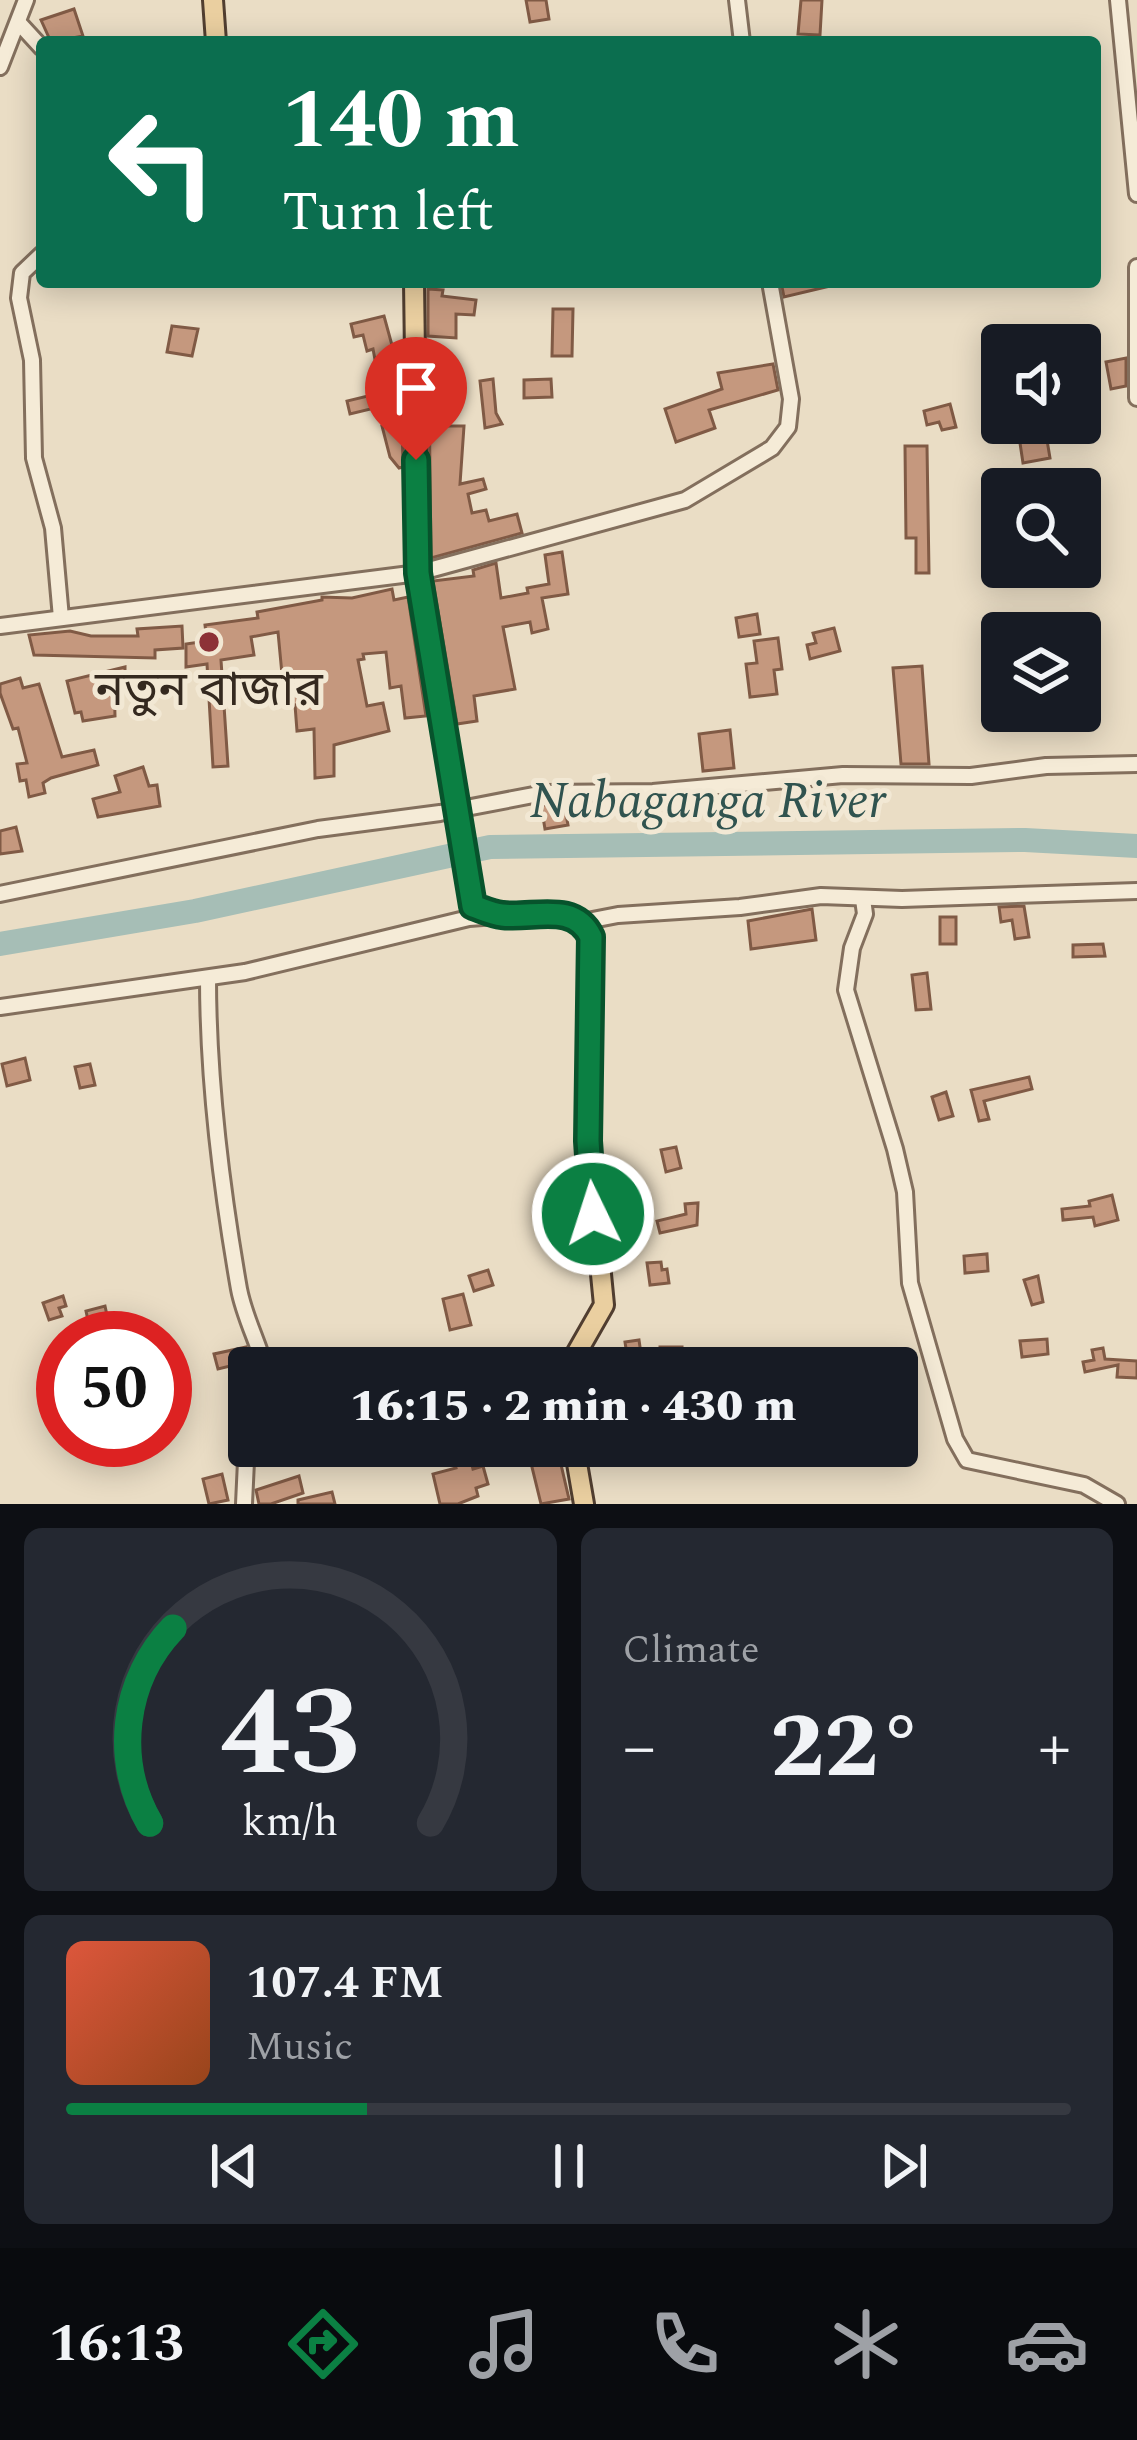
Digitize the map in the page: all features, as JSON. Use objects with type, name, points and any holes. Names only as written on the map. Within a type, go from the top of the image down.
[{"type":"main road","points":[[213,0],[216,36]]},
{"type":"main road","points":[[414,288],[418,573],[473,906],[502,915],[557,914],[582,922],[591,937],[588,1141],[605,1287],[600,1318],[581,1347]]},
{"type":"main road","points":[[578,1467],[584,1504]]},
{"type":"street","points":[[0,68],[26,0]]},
{"type":"street","points":[[737,0],[741,36]]},
{"type":"street","points":[[1118,0],[1137,194]]},
{"type":"street","points":[[19,23],[36,41]]},
{"type":"street","points":[[36,260],[22,273],[20,298],[30,337],[34,458],[53,528],[61,618]]},
{"type":"street","points":[[1137,267],[1137,398]]},
{"type":"street","points":[[0,626],[418,573],[685,500],[772,448],[788,427],[791,399],[771,288]]},
{"type":"street","points":[[0,894],[318,829],[458,818],[580,790],[653,792],[843,775],[970,776],[1046,766],[1137,764]]},
{"type":"street","points":[[582,922],[821,896],[863,899],[1137,891]]},
{"type":"street","points":[[863,899],[865,914],[852,948],[845,990],[896,1149],[905,1192],[910,1283],[955,1439],[967,1460],[1084,1485],[1117,1504]]},
{"type":"street","points":[[0,1007],[208,978],[469,918],[502,915]]},
{"type":"street","points":[[208,978],[212,1093],[225,1196],[240,1294],[258,1347]]},
{"type":"street","points":[[244,1504],[246,1467]]},
{"type":"building","points":[[526,0],[546,0],[549,19],[530,22]]},
{"type":"building","points":[[801,0],[822,0],[820,35],[798,34]]},
{"type":"building","points":[[74,9],[83,36],[48,36],[41,20]]},
{"type":"building","points":[[782,288],[822,288],[784,297]]},
{"type":"building","points":[[428,289],[443,290],[442,296],[476,300],[474,315],[456,314],[456,338],[428,336]]},
{"type":"building","points":[[553,309],[573,309],[572,356],[552,356]]},
{"type":"building","points":[[384,316],[393,349],[401,347],[402,381],[380,386],[373,349],[367,351],[363,335],[354,337],[351,324]]},
{"type":"building","points":[[172,326],[198,329],[192,356],[167,352]]},
{"type":"building","points":[[1126,358],[1126,386],[1111,389],[1106,362]]},
{"type":"building","points":[[773,364],[778,390],[709,410],[715,428],[676,442],[665,409],[722,389],[718,373]]},
{"type":"building","points":[[450,365],[459,384],[443,390],[435,372]]},
{"type":"building","points":[[493,379],[496,413],[502,424],[485,428],[480,381]]},
{"type":"building","points":[[551,379],[552,397],[524,398],[524,380]]},
{"type":"building","points":[[440,385],[445,426],[464,426],[460,484],[483,479],[486,489],[468,494],[472,513],[486,510],[489,521],[517,514],[522,533],[431,558],[429,387]]},
{"type":"building","points":[[376,394],[379,407],[350,414],[347,401]]},
{"type":"building","points":[[950,404],[956,427],[942,430],[939,422],[927,425],[924,411]]},
{"type":"building","points":[[402,422],[403,467],[399,468],[390,457],[382,426]]},
{"type":"building","points":[[1020,444],[1048,444],[1050,458],[1023,463]]},
{"type":"building","points":[[905,446],[927,446],[929,573],[916,573],[916,538],[906,538]]},
{"type":"building","points":[[562,552],[568,594],[542,598],[548,629],[532,633],[530,622],[503,627],[515,689],[474,696],[477,721],[457,724],[433,581],[474,576],[473,570],[496,563],[501,598],[528,593],[527,588],[549,584],[545,555]]},
{"type":"building","points":[[392,589],[394,600],[408,597],[426,716],[405,718],[401,686],[390,688],[386,652],[363,654],[364,659],[358,660],[367,706],[383,703],[389,731],[334,745],[334,776],[315,778],[314,729],[297,731],[295,705],[285,706],[278,632],[251,637],[254,655],[221,660],[228,766],[213,767],[207,664],[186,667],[186,644],[207,641],[205,625],[258,618],[257,612],[322,597],[352,598]]},
{"type":"building","points":[[757,614],[760,634],[739,637],[736,618]]},
{"type":"building","points":[[182,626],[183,648],[155,650],[155,658],[34,655],[29,635],[70,631],[138,636],[137,629]]},
{"type":"building","points":[[834,628],[840,651],[810,659],[807,645],[816,643],[813,633]]},
{"type":"building","points":[[778,638],[782,669],[774,670],[777,694],[750,697],[746,664],[757,663],[754,641]]},
{"type":"building","points":[[922,666],[929,764],[901,764],[893,668]]},
{"type":"building","points":[[125,667],[125,680],[114,680],[115,716],[83,721],[81,712],[75,713],[67,681]]},
{"type":"building","points":[[20,678],[23,688],[39,684],[62,757],[94,750],[98,765],[51,778],[43,783],[45,793],[29,797],[17,764],[27,763],[18,728],[13,729],[0,693],[0,684]]},
{"type":"building","points":[[730,730],[734,768],[703,771],[699,734]]},
{"type":"building","points":[[143,767],[149,786],[157,785],[160,806],[98,817],[93,799],[120,792],[115,776]]},
{"type":"building","points":[[564,804],[568,825],[545,829],[541,805]]},
{"type":"building","points":[[16,827],[22,851],[0,854],[0,831]]},
{"type":"building","points":[[1024,906],[1029,937],[1015,939],[1012,920],[1001,922],[999,907]]},
{"type":"building","points":[[812,909],[816,940],[751,949],[748,921]]},
{"type":"building","points":[[940,917],[956,917],[956,944],[940,944]]},
{"type":"building","points":[[1103,944],[1105,956],[1073,957],[1073,945]]},
{"type":"building","points":[[927,973],[931,1009],[916,1010],[912,975]]},
{"type":"building","points":[[25,1058],[30,1080],[7,1086],[2,1064]]},
{"type":"building","points":[[90,1064],[95,1085],[80,1088],[75,1067]]},
{"type":"building","points":[[1029,1077],[1032,1089],[984,1101],[989,1119],[979,1121],[971,1090]]},
{"type":"building","points":[[946,1092],[953,1116],[939,1120],[932,1097]]},
{"type":"building","points":[[676,1147],[681,1168],[666,1172],[661,1150]]},
{"type":"building","points":[[1112,1195],[1118,1220],[1095,1226],[1093,1217],[1063,1220],[1062,1209],[1090,1206],[1089,1201]]},
{"type":"building","points":[[698,1203],[697,1225],[660,1233],[657,1221],[686,1214],[685,1204]]},
{"type":"building","points":[[987,1254],[988,1271],[965,1273],[964,1256]]},
{"type":"building","points":[[661,1262],[669,1283],[650,1285],[647,1263]]},
{"type":"building","points":[[488,1270],[493,1285],[474,1291],[469,1276]]},
{"type":"building","points":[[1038,1276],[1043,1302],[1032,1305],[1024,1280]]},
{"type":"building","points":[[463,1294],[471,1325],[450,1330],[443,1299]]},
{"type":"building","points":[[63,1296],[66,1306],[46,1311],[43,1303]]},
{"type":"building","points":[[1047,1339],[1048,1354],[1022,1357],[1020,1341]]},
{"type":"building","points":[[1103,1348],[1105,1359],[1137,1361],[1137,1378],[1117,1377],[1118,1365],[1085,1372],[1083,1362],[1094,1360],[1092,1350]]},
{"type":"building","points":[[228,1351],[228,1367],[218,1369],[214,1354]]},
{"type":"building","points":[[483,1467],[488,1484],[476,1488],[478,1496],[458,1504],[440,1504],[433,1474]]},
{"type":"building","points":[[532,1467],[562,1467],[569,1499],[541,1504]]},
{"type":"building","points":[[222,1474],[228,1500],[209,1504],[203,1479]]},
{"type":"building","points":[[299,1476],[303,1493],[259,1504],[256,1490]]},
{"type":"building","points":[[332,1492],[335,1504],[298,1504],[298,1500]]},
{"type":"waterway","name":"Nabaganga River","points":[[0,944],[195,911],[490,847],[1025,840],[1137,846]]},
{"type":"place","name":"নতুন বাজার","points":[[209,642]]},
{"type":"route","points":[[416,460],[418,573],[473,906],[502,915],[571,916],[582,922],[591,937],[588,1141],[593,1214]]}]
